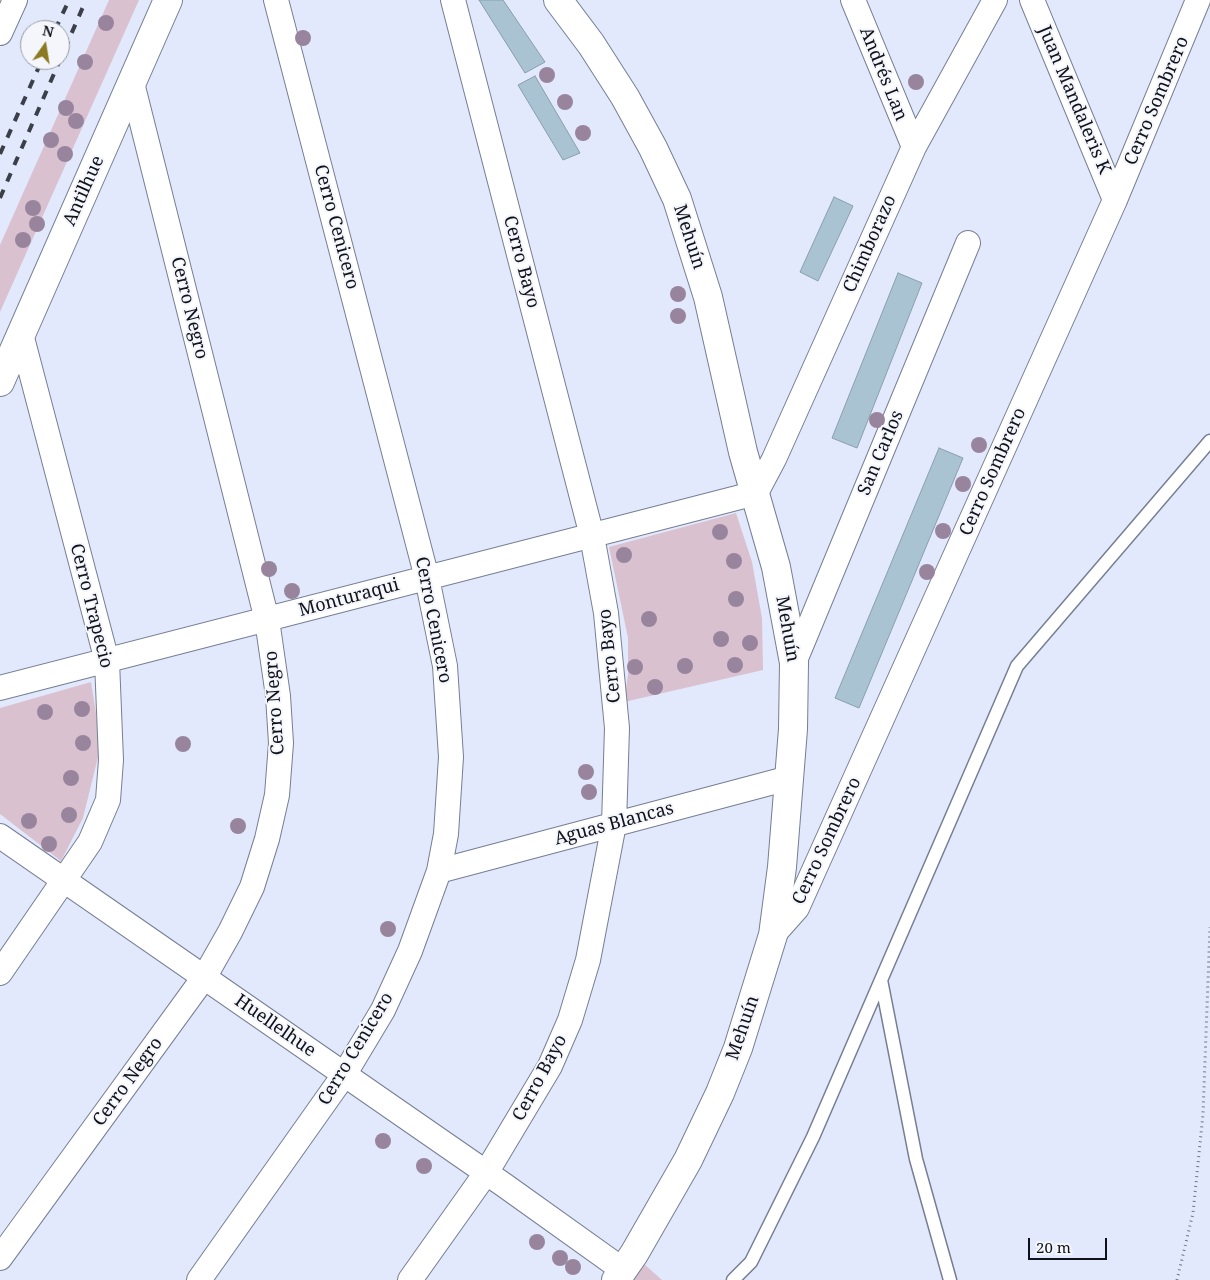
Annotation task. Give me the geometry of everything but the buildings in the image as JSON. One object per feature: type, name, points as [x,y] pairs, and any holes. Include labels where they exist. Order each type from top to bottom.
[{"type":"street","points":[[0,33],[15,0]]},
{"type":"street","name":"Antilhue","points":[[0,382],[168,0]]},
{"type":"street","name":"Cerro Cenicero","points":[[199,1280],[344,1074],[383,1010],[410,951],[438,872],[446,834],[451,757],[445,666],[427,578],[276,0]]},
{"type":"street","name":"Cerro Bayo","points":[[410,1280],[486,1173],[550,1066],[570,1020],[588,960],[614,824],[617,728],[606,613],[592,536],[453,0]]},
{"type":"street","name":"Mehuín","points":[[558,0],[591,44],[625,97],[653,148],[677,199],[708,297],[743,452],[776,568],[794,663],[793,729],[782,867],[773,935],[738,1048],[720,1093],[688,1160],[620,1275]]},
{"type":"street","name":"Andrés Lan","points":[[853,0],[914,147]]},
{"type":"street","name":"Chimborazo","points":[[756,493],[774,459],[914,147],[995,0]]},
{"type":"street","name":"Juan Mandaleris K","points":[[1032,0],[1115,200]]},
{"type":"street","name":"Cerro Sombrero","points":[[773,935],[798,908],[1115,200],[1198,0]]},
{"type":"street","name":"Cerro Negro","points":[[0,1258],[204,976],[230,932],[252,887],[267,839],[277,795],[280,734],[278,696],[267,620],[132,82]]},
{"type":"street","name":"San Carlos","points":[[794,663],[968,243]]},
{"type":"street","name":"Cerro Trapecio","points":[[0,973],[90,842],[108,800],[111,760],[107,660],[21,334]]},
{"type":"street","name":"Monturaqui","points":[[0,688],[756,493]]},
{"type":"street","name":"Aguas Blancas","points":[[438,872],[789,778]]},
{"type":"street","name":"Huellelhue","points":[[0,836],[486,1173],[620,1275]]},
{"type":"lane","points":[[734,1280],[751,1262],[814,1137],[1017,666],[1210,441]]},
{"type":"lane","points":[[881,980],[916,1159],[950,1280]]},
{"type":"path","points":[[1177,1280],[1193,1213],[1203,1114],[1210,927]]},
{"type":"shaded area","points":[[109,0],[139,0],[0,312],[0,245]]},
{"type":"shaded area","points":[[736,513],[752,562],[762,618],[763,670],[624,702],[628,675],[628,638],[609,547]]},
{"type":"shaded area","points":[[91,682],[101,745],[83,818],[61,861],[0,814],[0,708]]},
{"type":"shaded area","points":[[644,1264],[662,1280],[632,1280]]},
{"type":"railway","points":[[60,20],[69,0]]},
{"type":"railway","points":[[0,198],[86,0]]},
{"type":"railway","points":[[0,154],[38,70]]}]
